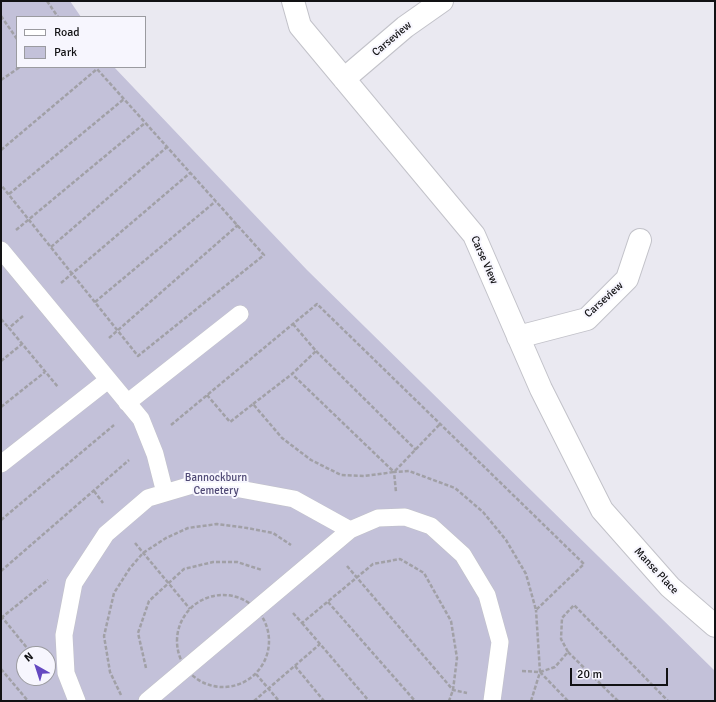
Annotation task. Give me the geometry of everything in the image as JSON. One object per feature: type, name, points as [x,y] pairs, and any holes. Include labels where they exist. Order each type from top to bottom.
[{"type":"street","name":"Carse View","points":[[293,1],[300,26],[474,235],[541,389],[602,510]]},
{"type":"street","name":"Carseview","points":[[344,79],[405,27],[442,1]]},
{"type":"street","name":"Carseview","points":[[518,336],[587,318],[627,279],[640,240]]},
{"type":"street","name":"Manse Place","points":[[602,510],[670,587],[715,626]]},
{"type":"lane","points":[[1,250],[141,419],[155,454],[165,493]]},
{"type":"lane","points":[[130,406],[240,314]]},
{"type":"lane","points":[[1,464],[108,380]]},
{"type":"lane","points":[[77,701],[66,673],[64,635],[74,583],[106,534],[148,498],[202,482],[294,499],[350,530]]},
{"type":"lane","points":[[152,696],[350,530],[378,518],[405,517],[431,526],[463,555],[487,595],[500,642],[493,700]]},
{"type":"path","points":[[47,1],[57,16]]},
{"type":"path","points":[[1,16],[16,38]]},
{"type":"path","points":[[1,80],[19,68]]},
{"type":"path","points":[[1,150],[96,69],[264,255],[138,356],[1,185]]},
{"type":"path","points":[[8,194],[124,99]]},
{"type":"path","points":[[28,219],[146,123]]},
{"type":"path","points":[[51,247],[167,147]]},
{"type":"path","points":[[9,328],[190,173]]},
{"type":"path","points":[[95,302],[216,201]]},
{"type":"path","points":[[88,356],[238,225]]},
{"type":"path","points":[[1,571],[150,442],[317,304],[584,564],[536,610]]},
{"type":"path","points":[[1,319],[74,407]]},
{"type":"path","points":[[293,324],[316,351],[416,450]]},
{"type":"path","points":[[1,361],[22,344]]},
{"type":"path","points":[[207,395],[230,422],[292,374],[316,351]]},
{"type":"path","points":[[1,407],[45,372]]},
{"type":"path","points":[[292,374],[394,472],[398,517]]},
{"type":"path","points":[[253,404],[282,438],[310,460],[341,475],[364,476],[409,471],[455,488],[483,512],[506,540],[526,574],[536,610],[540,672],[531,701]]},
{"type":"path","points":[[1,520],[130,406]]},
{"type":"path","points":[[394,472],[440,424]]},
{"type":"path","points":[[118,524],[190,609]]},
{"type":"path","points":[[124,701],[110,672],[104,636],[114,593],[130,568],[143,553],[166,538],[188,528],[217,524],[273,533],[294,547],[310,564]]},
{"type":"path","points":[[331,546],[454,690],[493,700]]},
{"type":"path","points":[[302,623],[373,564],[400,560],[424,574],[451,621],[457,658],[454,690],[449,701]]},
{"type":"path","points":[[152,696],[138,633],[150,601],[184,569],[213,562],[237,562],[257,568],[270,575],[302,623],[369,701]]},
{"type":"path","points":[[328,602],[415,701]]},
{"type":"path","points":[[618,701],[568,652],[561,639],[562,618],[574,605],[668,701]]},
{"type":"path","points":[[1,616],[25,646]]},
{"type":"path","points":[[254,701],[320,644]]},
{"type":"path","points":[[497,670],[540,672],[555,667],[568,652]]},
{"type":"path","points":[[295,666],[324,701]]},
{"type":"path","points":[[1,669],[28,701]]},
{"type":"path","points":[[540,672],[568,701]]},
{"type":"path","points":[[256,674],[279,701]]},
{"type":"green space","name":"Bannockburn Cemetery","points":[[1,1],[70,1],[80,16],[16,16],[16,68],[115,68],[307,270],[715,671],[715,701],[1,701]]}]
